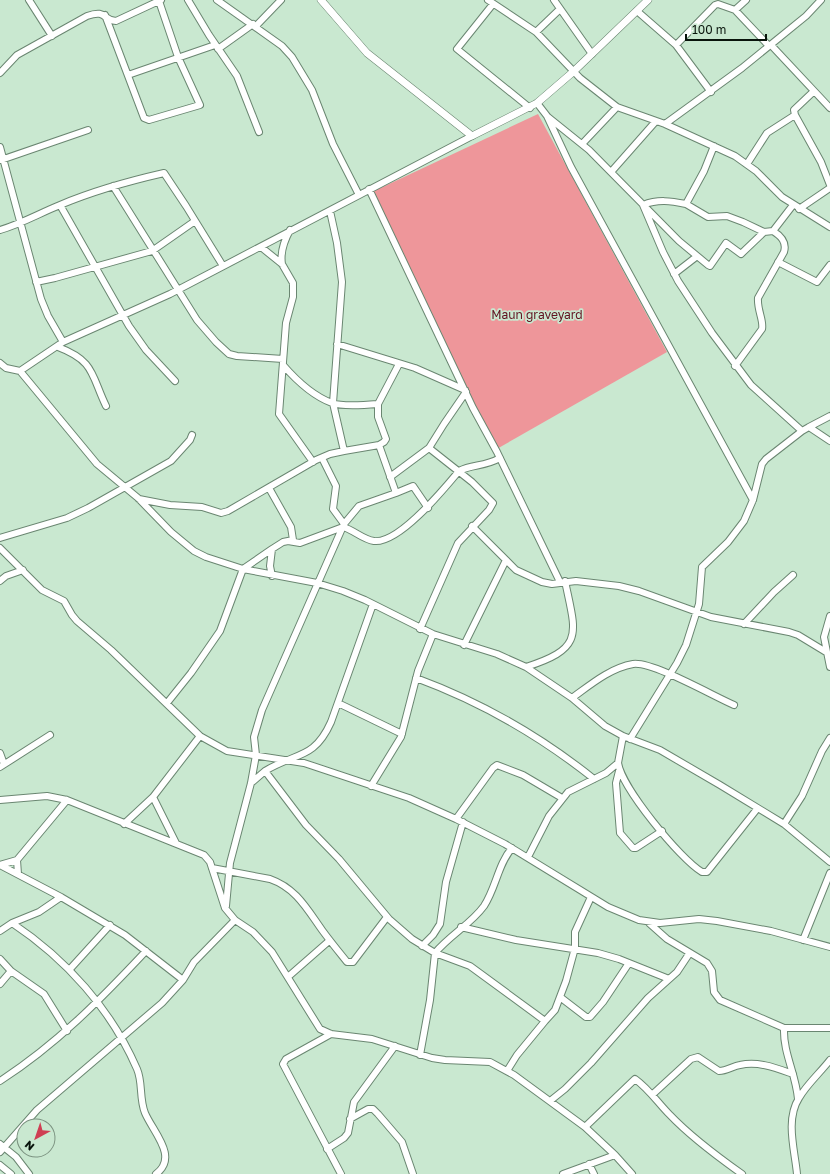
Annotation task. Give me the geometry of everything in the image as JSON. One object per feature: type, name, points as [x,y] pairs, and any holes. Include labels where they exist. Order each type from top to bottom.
[{"type":"street","points":[[30,0],[52,36]]},
{"type":"street","points":[[188,0],[237,76],[259,132]]},
{"type":"street","points":[[217,0],[254,25],[288,51],[300,68],[312,90],[334,144],[359,195]]},
{"type":"street","points":[[128,75],[178,57],[217,47],[254,25],[281,0]]},
{"type":"street","points":[[321,0],[367,53],[472,136]]},
{"type":"street","points":[[554,0],[592,54]]},
{"type":"street","points":[[20,372],[61,344],[178,290],[369,189],[530,108],[573,72],[648,0]]},
{"type":"street","points":[[735,10],[746,0]]},
{"type":"street","points":[[665,124],[711,92],[770,46],[806,16],[822,0]]},
{"type":"street","points":[[0,73],[17,55],[87,16],[97,13],[105,15],[113,21],[116,21],[160,1],[178,57],[200,104],[199,106],[146,120],[105,15]]},
{"type":"street","points":[[530,108],[457,49],[490,2],[536,32],[573,72],[617,107],[665,124],[714,146],[747,164],[782,197],[830,227]]},
{"type":"street","points":[[676,45],[715,5],[735,10],[830,108]]},
{"type":"street","points":[[536,32],[560,9]]},
{"type":"street","points":[[637,11],[676,45],[711,92]]},
{"type":"street","points":[[813,92],[794,110],[795,115],[821,162],[830,185]]},
{"type":"street","points":[[537,103],[547,116],[571,167],[754,500]]},
{"type":"street","points":[[582,144],[617,107]]},
{"type":"street","points":[[747,164],[767,133],[795,115]]},
{"type":"street","points":[[547,116],[582,144],[696,257],[710,266],[726,243],[742,254],[764,232]]},
{"type":"street","points":[[611,172],[656,121]]},
{"type":"street","points":[[2,159],[88,130]]},
{"type":"street","points":[[686,204],[704,171],[714,146]]},
{"type":"street","points":[[0,147],[36,282],[48,316],[61,344],[86,364],[98,384],[106,406]]},
{"type":"street","points":[[0,230],[20,223],[60,205],[113,186],[164,173],[223,266]]},
{"type":"street","points":[[113,186],[152,251],[205,331],[229,354],[283,362],[305,386],[333,403],[378,404]]},
{"type":"street","points":[[799,209],[830,188]]},
{"type":"street","points":[[369,189],[465,392],[563,582],[574,627],[569,642],[560,653],[526,667]]},
{"type":"street","points":[[644,205],[653,201],[666,200],[686,204],[708,217],[727,216],[764,232],[773,231],[781,236],[785,243],[784,252],[758,298],[757,306],[763,326],[762,329],[735,366]]},
{"type":"street","points":[[60,205],[123,316],[146,350],[175,381]]},
{"type":"street","points":[[644,205],[663,252],[674,274],[704,322],[735,366],[751,385],[802,431]]},
{"type":"street","points":[[773,231],[793,205]]},
{"type":"street","points":[[330,210],[337,243],[342,282],[333,403],[344,451]]},
{"type":"street","points":[[36,282],[152,251],[195,221]]},
{"type":"street","points":[[282,264],[281,255],[284,243],[290,230]]},
{"type":"street","points":[[261,247],[282,264],[291,280],[294,290],[287,316],[279,414],[313,462]]},
{"type":"street","points":[[674,274],[696,257]]},
{"type":"street","points":[[778,262],[817,282],[830,265]]},
{"type":"street","points":[[338,344],[414,368],[465,392]]},
{"type":"street","points":[[0,363],[3,369],[20,372],[97,464],[138,498],[170,532],[194,551],[206,557],[243,569],[272,576],[317,583],[373,604],[420,629],[464,645],[497,654],[526,667],[572,698],[596,720],[623,736],[673,758],[784,824],[830,862]]},
{"type":"street","points":[[138,498],[170,505],[202,507],[221,513],[228,511],[322,458],[344,451],[379,445],[386,439],[378,417],[378,404],[399,364]]},
{"type":"street","points":[[390,477],[430,448],[465,392]]},
{"type":"street","points":[[630,739],[686,645],[701,592],[702,567],[734,535],[744,521],[754,500],[762,464],[766,458],[802,431],[830,416]]},
{"type":"street","points":[[809,427],[830,441]]},
{"type":"street","points":[[0,538],[67,518],[125,487],[171,461],[186,445],[192,435]]},
{"type":"street","points":[[379,445],[396,493]]},
{"type":"street","points":[[420,629],[453,552],[472,526],[489,510],[492,503],[482,490],[430,448]]},
{"type":"street","points":[[322,458],[336,486],[332,509],[343,526],[367,539],[381,541],[404,527],[428,508],[459,471],[485,465],[500,458]]},
{"type":"street","points":[[226,908],[229,870],[251,783],[256,755],[254,737],[262,710],[343,526],[359,506],[413,486],[428,508]]},
{"type":"street","points":[[167,703],[191,673],[220,631],[243,569],[272,549],[292,540],[291,527],[269,488]]},
{"type":"street","points":[[288,541],[300,543],[343,526]]},
{"type":"street","points":[[472,526],[516,570],[529,577],[552,584],[563,582],[607,584],[632,590],[696,613],[798,635],[826,652]]},
{"type":"street","points":[[0,548],[42,590],[64,601],[77,621],[111,650],[200,736],[227,751],[291,760],[315,766],[409,798],[463,822],[512,848],[591,897],[621,913],[650,922],[699,919],[740,924],[830,947]]},
{"type":"street","points":[[272,549],[270,566],[272,576]]},
{"type":"street","points":[[464,645],[506,560]]},
{"type":"street","points":[[0,581],[6,576],[23,570]]},
{"type":"street","points":[[744,624],[774,592],[793,575]]},
{"type":"street","points":[[251,783],[265,771],[278,763],[291,760],[305,754],[320,742],[331,722],[373,604]]},
{"type":"street","points":[[830,616],[825,630],[826,652],[830,667]]},
{"type":"street","points":[[371,786],[402,734],[416,678],[433,634]]},
{"type":"street","points":[[572,698],[600,678],[621,667],[634,664],[646,665],[734,706]]},
{"type":"street","points":[[416,678],[464,697],[506,719],[557,751],[594,779]]},
{"type":"street","points":[[338,703],[402,734]]},
{"type":"street","points":[[0,753],[2,765],[50,735]]},
{"type":"street","points":[[124,824],[153,797],[200,736]]},
{"type":"street","points":[[623,736],[616,783],[620,833],[623,838],[636,848],[662,831]]},
{"type":"street","points":[[784,824],[802,796],[822,751],[830,738]]},
{"type":"street","points":[[528,857],[549,816],[562,798],[573,788],[606,773],[618,763]]},
{"type":"street","points":[[456,819],[493,768],[497,765],[523,775],[562,798]]},
{"type":"street","points":[[265,771],[306,825],[339,859],[387,917],[412,940],[435,953],[470,966],[545,1021]]},
{"type":"street","points":[[619,771],[633,795],[662,831],[684,856],[699,870],[705,872],[730,845],[758,809]]},
{"type":"street","points":[[0,800],[47,796],[67,800],[204,855],[210,862],[226,908],[235,920],[263,941],[289,976],[316,1024],[324,1032],[363,1037],[420,1055],[445,1060],[490,1062],[507,1071],[585,1127],[615,1155],[632,1174]]},
{"type":"street","points":[[153,797],[176,843]]},
{"type":"street","points":[[0,865],[16,860],[67,800]]},
{"type":"street","points":[[422,946],[433,935],[440,924],[446,882],[463,822]]},
{"type":"street","points":[[420,1055],[435,953],[483,907],[494,887],[503,860],[512,848]]},
{"type":"street","points":[[16,860],[18,874]]},
{"type":"street","points":[[0,865],[110,925],[183,980]]},
{"type":"street","points":[[212,868],[229,870],[270,879],[292,891],[302,901],[329,941],[347,962],[350,963],[387,917]]},
{"type":"street","points":[[803,940],[830,873]]},
{"type":"street","points":[[0,931],[12,923],[39,912],[61,897]]},
{"type":"street","points":[[507,1071],[517,1055],[555,1010],[575,948],[575,932],[591,897]]},
{"type":"street","points":[[29,1174],[16,1157],[2,1147],[37,1110],[162,1003],[183,980],[194,962],[235,920]]},
{"type":"street","points":[[650,922],[667,939],[689,954],[707,963],[712,971],[714,992],[720,1000],[784,1028],[830,1028]]},
{"type":"street","points":[[12,923],[30,935],[70,969],[98,1002],[121,1039],[137,1069],[141,1084],[142,1106],[162,1141],[166,1157],[162,1169],[156,1174]]},
{"type":"street","points":[[70,969],[110,925]]},
{"type":"street","points":[[461,927],[516,940],[575,948],[608,956],[669,979]]},
{"type":"street","points":[[289,976],[329,941]]},
{"type":"street","points":[[2,1078],[30,1061],[67,1031],[98,1002],[146,951]]},
{"type":"street","points":[[550,1101],[579,1076],[648,998],[677,972],[689,954]]},
{"type":"street","points":[[0,959],[11,971],[44,994],[67,1031]]},
{"type":"street","points":[[560,997],[586,1017],[590,1017],[603,1002],[629,963]]},
{"type":"street","points":[[0,984],[11,971]]},
{"type":"street","points":[[784,1028],[784,1045],[793,1074],[798,1099]]},
{"type":"street","points":[[331,1034],[286,1059],[283,1064],[327,1149],[342,1174]]},
{"type":"street","points":[[327,1149],[344,1138],[348,1133],[354,1102],[395,1046]]},
{"type":"street","points":[[653,1094],[691,1059],[698,1057],[719,1071],[739,1065],[756,1064],[773,1067],[793,1074]]},
{"type":"street","points":[[797,1174],[792,1118],[798,1099],[830,1060]]},
{"type":"street","points":[[585,1127],[634,1079],[636,1079],[653,1094],[670,1115],[711,1152],[742,1174]]},
{"type":"street","points":[[350,1119],[368,1109],[373,1110],[378,1114],[402,1142],[413,1174]]},
{"type":"street","points":[[563,1174],[615,1155]]},
{"type":"street","points":[[588,1164],[594,1174]]},
{"type":"street","points":[[0,1165],[11,1174]]},
{"type":"green space","name":"Maun graveyard","points":[[538,114],[667,352],[495,450],[372,192]]}]
